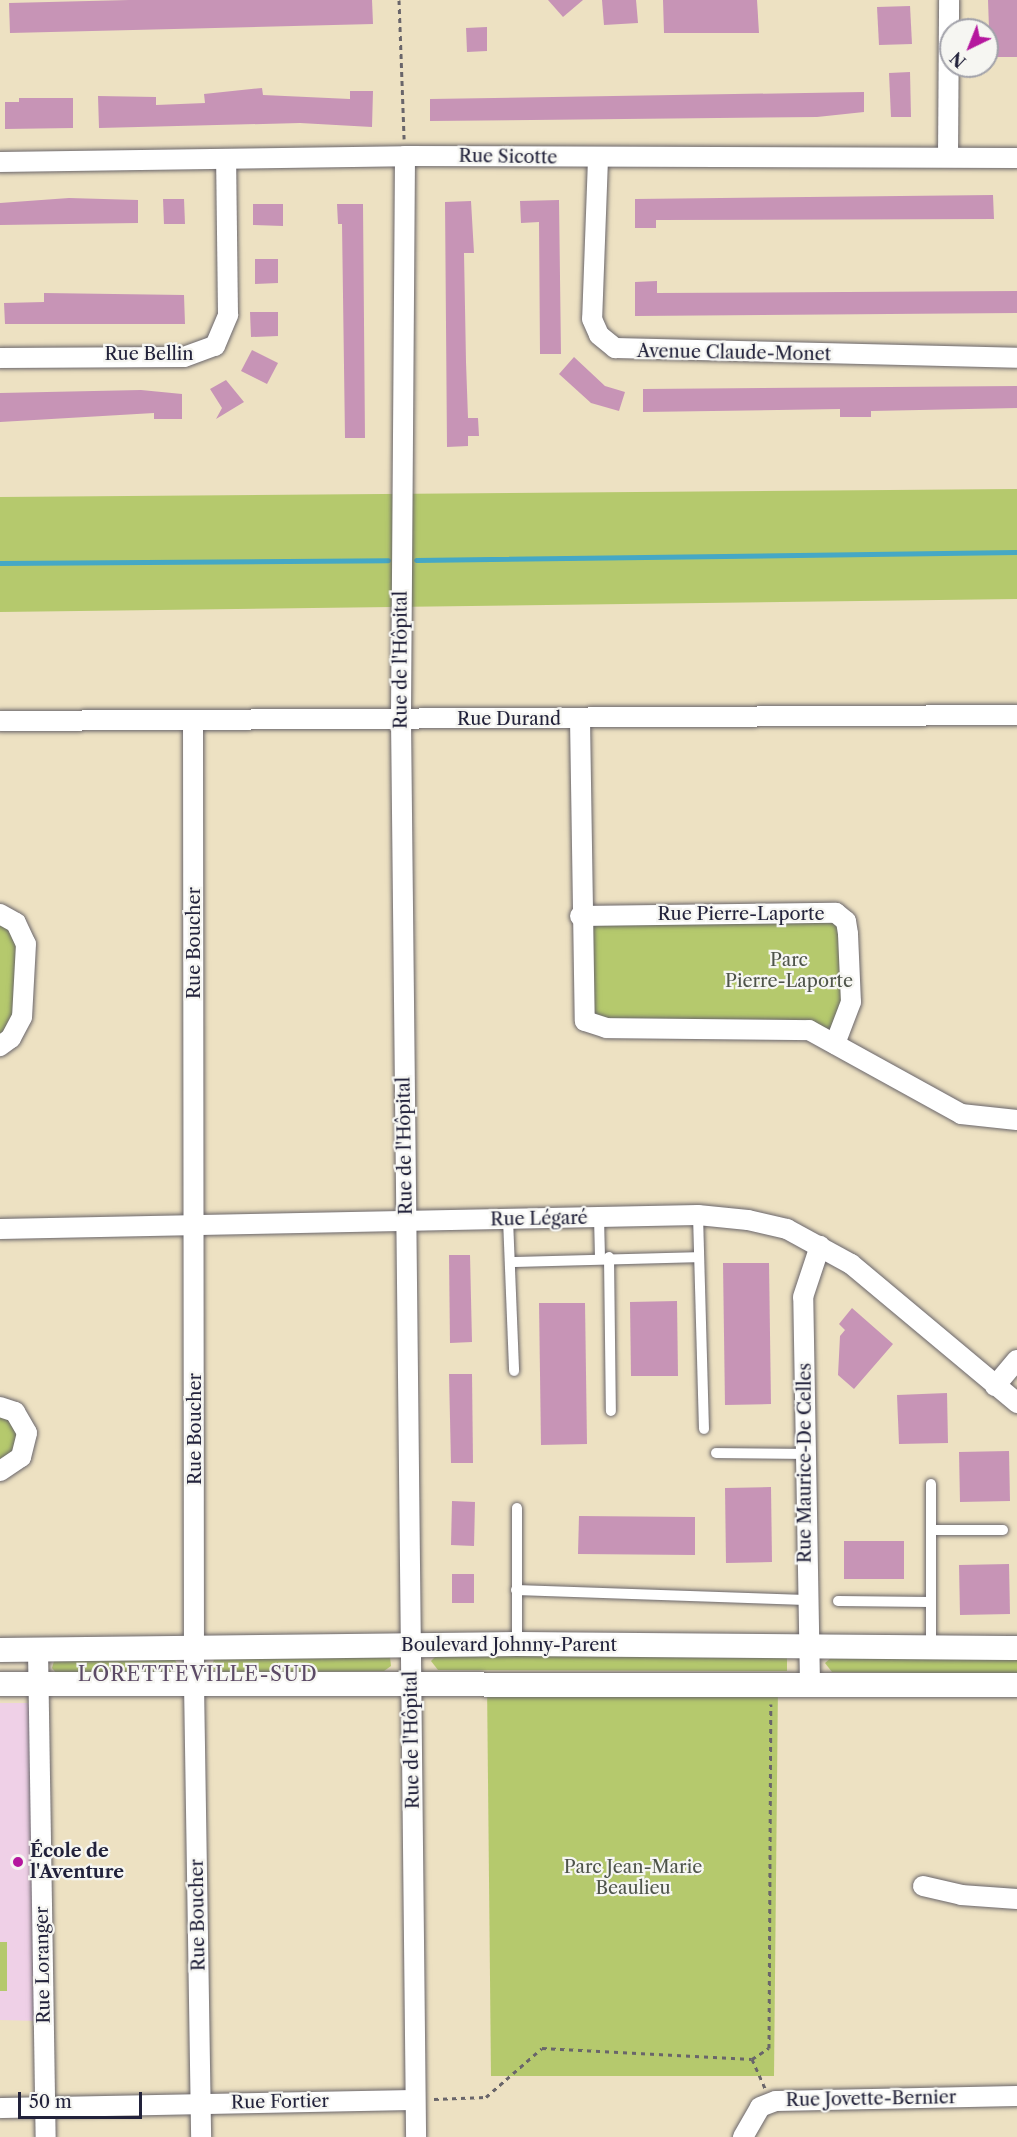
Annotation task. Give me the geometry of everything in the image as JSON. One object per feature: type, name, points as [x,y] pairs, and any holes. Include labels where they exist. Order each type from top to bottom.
[{"type":"street","points":[[948,157],[949,0]]},
{"type":"street","name":"Rue Sicotte","points":[[0,162],[226,161],[405,156],[598,159],[1017,158]]},
{"type":"street","name":"Rue de l'Hôpital","points":[[405,156],[401,719],[416,2137]]},
{"type":"street","name":"Avenue Claude-Monet","points":[[598,159],[592,319],[599,335],[615,348],[1017,358]]},
{"type":"street","name":"Rue Bellin","points":[[0,357],[184,357],[214,346],[228,315],[226,161]]},
{"type":"street","name":"Rue Durand","points":[[0,721],[1017,715]]},
{"type":"street","points":[[580,719],[582,1011],[594,1027],[809,1030],[961,1114],[1017,1120]]},
{"type":"street","name":"Rue Boucher","points":[[193,720],[194,1683],[201,2137]]},
{"type":"street","name":"Rue Pierre-Laporte","points":[[580,916],[836,913],[846,921],[851,1002],[835,1044]]},
{"type":"street","points":[[0,914],[16,923],[26,944],[22,1017],[0,1046]]},
{"type":"street","name":"Rue Légaré","points":[[0,1229],[698,1215],[768,1224],[820,1246],[885,1289],[994,1386],[1017,1403]]},
{"type":"street","name":"Rue Maurice-De Celles","points":[[810,1684],[806,1600],[803,1297],[820,1246]]},
{"type":"street","points":[[994,1386],[1017,1360]]},
{"type":"street","points":[[0,1407],[15,1412],[27,1433],[21,1457],[0,1471]]},
{"type":"street","name":"Boulevard Johnny-Parent","points":[[0,1650],[517,1644],[1017,1648]]},
{"type":"street","name":"Rue Loranger","points":[[38,1650],[46,2137]]},
{"type":"street","name":"Boulevard Johnny-Parent","points":[[0,1684],[412,1681],[1017,1685]]},
{"type":"street","points":[[923,1886],[962,1896],[1017,1899]]},
{"type":"street","name":"Rue Jovette-Bernier","points":[[743,2137],[760,2107],[776,2101],[1017,2096]]},
{"type":"street","name":"Rue Fortier","points":[[0,2108],[416,2100]]},
{"type":"lane","points":[[698,1215],[704,1430]]},
{"type":"lane","points":[[599,1218],[605,1257],[611,1411]]},
{"type":"lane","points":[[508,1220],[514,1371]]},
{"type":"lane","points":[[510,1262],[605,1257],[699,1257]]},
{"type":"lane","points":[[716,1453],[805,1454]]},
{"type":"lane","points":[[931,1484],[931,1646]]},
{"type":"lane","points":[[517,1508],[517,1644]]},
{"type":"lane","points":[[932,1530],[1003,1530]]},
{"type":"lane","points":[[516,1590],[806,1600]]},
{"type":"lane","points":[[838,1601],[930,1602]]},
{"type":"path","points":[[399,0],[405,156]]},
{"type":"path","points":[[416,2100],[486,2097],[542,2048],[752,2059],[769,2048],[771,1684]]},
{"type":"path","points":[[752,2059],[758,2079],[776,2101]]},
{"type":"shaded area","name":"École de l'Aventure","points":[[0,1703],[32,1703],[38,2021],[0,2020]]},
{"type":"green space","points":[[1017,489],[1017,599],[0,612],[0,497]]},
{"type":"green space","name":"Parc Pierre-Laporte","points":[[836,913],[851,1002],[835,1044],[809,1030],[594,1027],[580,916]]},
{"type":"green space","points":[[0,914],[16,923],[22,1017],[0,1046]]},
{"type":"green space","points":[[0,1407],[27,1433],[0,1471]]},
{"type":"green space","points":[[437,1655],[787,1658],[787,1671],[438,1670],[431,1661]]},
{"type":"green space","points":[[390,1657],[391,1666],[384,1671],[218,1673],[212,1667],[214,1659]]},
{"type":"green space","points":[[832,1657],[1017,1659],[1017,1674],[832,1672],[825,1663]]},
{"type":"green space","points":[[174,1659],[179,1666],[173,1673],[57,1674],[52,1668],[54,1661]]},
{"type":"green space","name":"Parc Jean-Marie Beaulieu","points":[[487,1682],[778,1684],[774,2076],[491,2076]]},
{"type":"green space","points":[[0,1942],[7,1942],[7,1991],[0,1991]]},
{"type":"building","points":[[129,0],[372,0],[373,24],[10,33],[9,3]]},
{"type":"building","points":[[548,0],[583,0],[563,17]]},
{"type":"building","points":[[602,0],[636,0],[638,23],[604,25]]},
{"type":"building","points":[[663,0],[757,0],[759,33],[664,33]]},
{"type":"building","points":[[988,0],[1017,0],[1017,57],[999,57],[999,18],[989,18]]},
{"type":"building","points":[[910,6],[912,44],[879,45],[877,7]]},
{"type":"building","points":[[487,27],[487,51],[467,52],[466,28]]},
{"type":"building","points":[[910,72],[911,117],[891,117],[889,73]]},
{"type":"building","points":[[262,88],[263,95],[350,99],[350,91],[373,91],[372,127],[300,123],[99,128],[98,96],[156,97],[156,105],[205,103],[204,94]]},
{"type":"building","points":[[864,92],[864,112],[817,117],[430,121],[430,99]]},
{"type":"building","points":[[19,98],[73,98],[73,128],[5,129],[5,102],[19,102]]},
{"type":"building","points":[[993,195],[994,219],[656,220],[656,228],[635,228],[635,199]]},
{"type":"building","points":[[69,198],[138,200],[138,223],[0,225],[0,203]]},
{"type":"building","points":[[163,199],[184,199],[185,224],[164,224]]},
{"type":"building","points":[[559,200],[561,354],[540,354],[539,222],[521,223],[520,201]]},
{"type":"building","points":[[471,201],[474,253],[464,253],[466,362],[468,418],[478,418],[479,436],[468,436],[468,446],[447,447],[445,202]]},
{"type":"building","points":[[253,204],[283,204],[283,226],[253,225]]},
{"type":"building","points":[[337,204],[363,204],[365,438],[345,438],[342,224],[338,224]]},
{"type":"building","points":[[255,259],[278,259],[278,283],[255,284]]},
{"type":"building","points":[[657,281],[657,293],[1017,291],[1017,313],[635,316],[635,282]]},
{"type":"building","points":[[44,293],[184,295],[185,324],[5,324],[4,303],[44,302]]},
{"type":"building","points":[[250,312],[278,312],[278,336],[251,337]]},
{"type":"building","points":[[252,350],[278,363],[267,384],[241,371]]},
{"type":"building","points":[[574,357],[605,386],[625,392],[619,411],[591,403],[559,374]]},
{"type":"building","points":[[226,380],[244,402],[216,419],[222,408],[210,389]]},
{"type":"building","points":[[1017,386],[1017,408],[871,411],[871,417],[840,417],[840,409],[643,412],[643,389]]},
{"type":"building","points":[[141,390],[182,394],[182,419],[154,419],[154,413],[0,422],[0,393]]},
{"type":"building","points":[[449,1255],[470,1255],[472,1342],[450,1343]]},
{"type":"building","points":[[723,1263],[769,1263],[771,1404],[725,1405]]},
{"type":"building","points":[[677,1301],[678,1376],[631,1376],[630,1302]]},
{"type":"building","points":[[539,1303],[585,1303],[587,1444],[541,1445]]},
{"type":"building","points":[[852,1308],[893,1344],[854,1389],[838,1375],[840,1336],[845,1330],[839,1324]]},
{"type":"building","points":[[449,1374],[472,1374],[473,1463],[451,1463]]},
{"type":"building","points":[[947,1393],[948,1443],[899,1444],[897,1395]]},
{"type":"building","points":[[1009,1451],[1010,1501],[960,1502],[959,1452]]},
{"type":"building","points":[[771,1487],[772,1562],[726,1563],[725,1488]]},
{"type":"building","points":[[452,1501],[475,1502],[474,1546],[451,1545]]},
{"type":"building","points":[[579,1516],[695,1517],[695,1555],[578,1554]]},
{"type":"building","points":[[844,1541],[904,1541],[904,1579],[844,1579]]},
{"type":"building","points":[[1009,1564],[1010,1614],[960,1615],[959,1565]]},
{"type":"building","points":[[452,1574],[474,1574],[474,1603],[452,1603]]},
{"type":"waterway","points":[[416,560],[1017,552]]},
{"type":"waterway","points":[[0,563],[388,560]]},
{"type":"place","name":"École de l'Aventure","points":[[18,1862]]},
{"type":"district","name":"LORETTEVILLE-SUD","points":[[198,1674]]}]
